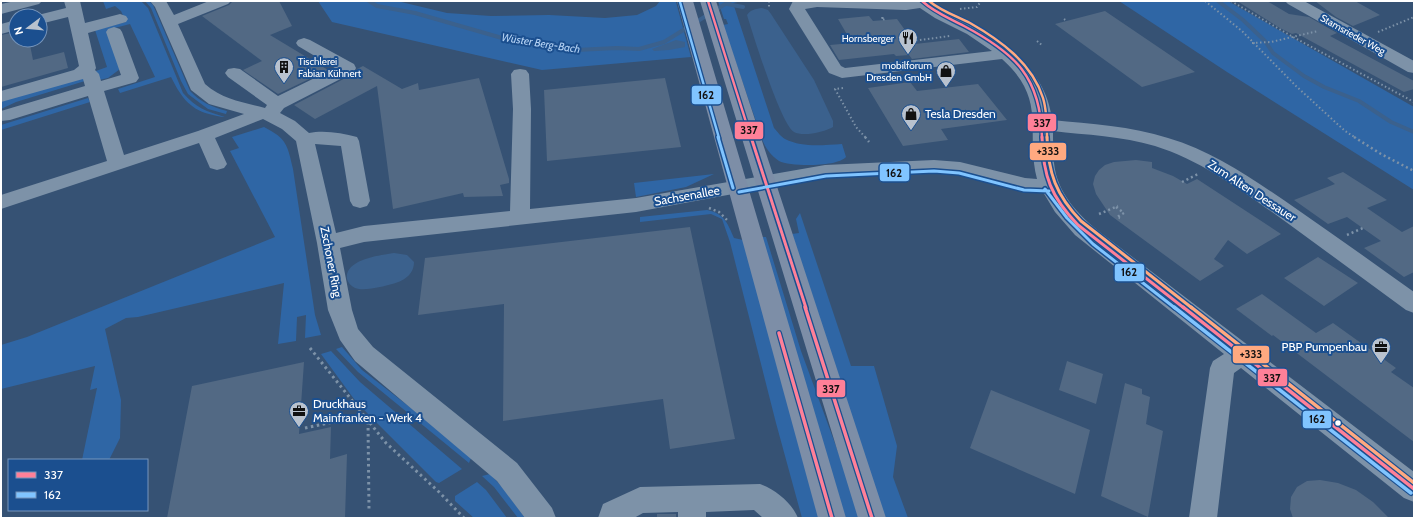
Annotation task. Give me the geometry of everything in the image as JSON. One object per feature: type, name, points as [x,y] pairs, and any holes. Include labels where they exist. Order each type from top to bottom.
[{"type":"main road","points":[[685,1],[832,518]]},
{"type":"main road","points":[[708,1],[872,518]]},
{"type":"street","points":[[1,9],[34,1]]},
{"type":"street","points":[[158,1],[162,6],[197,86],[206,97],[226,105],[269,111]]},
{"type":"street","points":[[169,22],[223,1]]},
{"type":"street","name":"Stamsrieder Weg","points":[[1293,1],[1414,68]]},
{"type":"street","points":[[1006,54],[842,73],[835,69],[797,9],[799,4],[817,2],[906,5],[922,2],[939,14],[977,33],[1006,54],[1022,71],[1034,88],[1041,107],[1044,125],[1044,165],[1049,186],[1060,204],[1074,220],[1096,240],[1414,488]]},
{"type":"street","points":[[4,116],[130,78],[115,22],[76,16],[48,18]]},
{"type":"street","points":[[76,16],[88,68],[117,163]]},
{"type":"street","points":[[1,202],[205,135],[269,111],[348,68],[304,43]]},
{"type":"street","points":[[1,97],[80,74],[88,68]]},
{"type":"street","points":[[234,73],[269,111],[296,129],[305,140],[318,136],[350,141],[360,201]]},
{"type":"street","points":[[520,74],[522,109],[520,217]]},
{"type":"street","name":"Zum Alten Dessauer","points":[[1044,125],[1136,136],[1162,142],[1191,154],[1236,178],[1414,304]]},
{"type":"street","points":[[205,135],[217,164]]},
{"type":"street","name":"Zschoner Ring","points":[[305,140],[328,243],[340,310],[348,333],[364,354],[507,472],[542,518]]},
{"type":"street","name":"Sachsenallee","points":[[328,243],[364,234],[636,205],[825,171],[934,166],[960,168],[1025,185],[1049,186]]},
{"type":"street","points":[[1203,518],[1222,368],[1242,354]]},
{"type":"street","points":[[612,518],[613,514],[640,500],[692,508],[760,497],[784,518]]},
{"type":"path","points":[[768,1],[769,8]]},
{"type":"path","points":[[977,7],[981,1]]},
{"type":"path","points":[[1206,1],[1242,31],[1252,43],[1345,131],[1381,154],[1414,171]]},
{"type":"path","points":[[1231,1],[1293,37],[1414,102]]},
{"type":"path","points":[[1362,39],[1414,17]]},
{"type":"path","points":[[1252,43],[1271,42],[1337,26]]},
{"type":"path","points":[[912,41],[952,35]]},
{"type":"path","points":[[1037,41],[1043,46]]},
{"type":"path","points":[[848,87],[835,89],[856,127],[869,142]]},
{"type":"path","points":[[1182,182],[1202,172]]},
{"type":"path","points":[[1099,214],[1117,206],[1124,213],[1117,216],[1120,218]]},
{"type":"path","points":[[1348,235],[1363,228]]},
{"type":"path","points":[[310,348],[386,443],[464,518]]},
{"type":"path","points":[[305,428],[363,416]]},
{"type":"path","points":[[368,421],[369,510]]},
{"type":"shaded area","points":[[103,1],[141,1],[148,8],[183,93],[192,102],[202,108],[225,117],[209,114],[196,109],[178,90],[171,77],[120,93],[118,89],[155,77],[130,24],[107,30],[120,69],[108,78],[99,80],[93,72],[107,67],[95,30],[126,22],[121,11],[115,6],[106,9]]},
{"type":"shaded area","points":[[145,1],[149,1],[153,5],[190,91],[207,104],[227,111],[226,114],[208,109],[188,94],[181,81],[151,8]]},
{"type":"shaded area","points":[[318,1],[397,1],[447,13],[491,16],[549,15],[605,18],[637,15],[656,6],[660,1],[676,2],[691,57],[542,70],[332,22]]},
{"type":"shaded area","points":[[718,1],[742,1],[733,3],[774,128],[784,138],[799,144],[842,144],[846,157],[833,163],[803,165],[779,161],[770,153],[762,140],[723,25],[728,24],[726,19],[724,19]]},
{"type":"shaded area","points":[[1119,1],[1228,1],[1414,107],[1414,190],[1227,72]]},
{"type":"shaded area","points":[[762,8],[768,10],[771,14],[814,80],[833,121],[833,127],[820,132],[803,134],[794,132],[788,126],[775,97],[747,15],[752,10]]},
{"type":"shaded area","points":[[676,40],[685,42],[685,47],[654,51],[652,49]]},
{"type":"shaded area","points":[[82,75],[85,81],[16,102],[1,109],[1,99]]},
{"type":"shaded area","points":[[88,98],[90,102],[1,130],[1,125]]},
{"type":"shaded area","points":[[264,127],[272,131],[285,143],[293,169],[315,315],[321,335],[305,338],[306,315],[297,317],[296,341],[278,344],[284,283],[138,317],[126,318],[105,329],[121,400],[120,438],[110,459],[82,459],[97,388],[90,390],[95,366],[1,389],[1,345],[27,337],[275,237],[230,151],[239,148],[232,137]]},
{"type":"shaded area","points":[[714,174],[686,187],[636,197],[634,183]]},
{"type":"shaded area","points":[[707,210],[713,211],[721,216],[725,220],[734,238],[743,240],[819,518],[802,518],[730,242],[722,219],[711,214],[640,222],[640,217]]},
{"type":"shaded area","points":[[800,213],[851,366],[874,366],[897,446],[893,477],[908,518],[885,518],[792,234],[799,233],[796,219]]},
{"type":"shaded area","points":[[761,237],[766,237],[801,351],[847,476],[860,518],[845,518]]},
{"type":"shaded area","points":[[394,253],[407,255],[414,262],[411,273],[407,277],[397,283],[368,289],[355,288],[349,283],[347,279],[348,272],[351,267],[357,263],[365,259]]},
{"type":"shaded area","points":[[342,347],[362,370],[411,408],[471,458],[469,463],[358,372],[336,349]]},
{"type":"shaded area","points":[[331,351],[360,382],[462,469],[439,483],[436,482],[354,399],[321,354]]},
{"type":"shaded area","points":[[490,474],[504,489],[525,518],[518,518],[494,487],[482,476]]},
{"type":"shaded area","points":[[477,482],[486,490],[507,518],[474,518],[455,501],[455,496]]},
{"type":"building","points":[[233,1],[279,1],[292,26],[270,35],[328,70],[278,94],[243,70],[262,61],[202,16],[229,5]]},
{"type":"building","points":[[1237,1],[1267,1],[1289,14],[1309,17],[1337,33],[1330,36],[1414,81],[1414,89],[1404,92],[1296,33],[1292,34],[1280,28]]},
{"type":"building","points":[[1315,1],[1355,1],[1380,15],[1353,26],[1336,17]]},
{"type":"building","points":[[1105,11],[1195,72],[1142,87],[1055,24]]},
{"type":"building","points":[[869,16],[873,21],[897,19],[915,44],[959,39],[969,52],[912,59],[909,55],[896,56],[894,54],[839,60],[830,45],[852,43],[838,19]]},
{"type":"building","points":[[8,34],[8,48],[31,48],[33,60],[64,52],[68,68],[1,87],[1,35]]},
{"type":"building","points":[[363,66],[402,89],[418,83],[419,90],[479,78],[509,179],[509,183],[500,185],[503,196],[464,197],[463,193],[393,209],[377,86],[315,119],[294,105],[355,73],[357,69]]},
{"type":"building","points":[[665,78],[681,147],[547,161],[544,90]]},
{"type":"building","points":[[910,82],[917,91],[978,84],[1007,120],[941,129],[948,140],[903,146],[868,88]]},
{"type":"building","points":[[1136,160],[1152,162],[1152,168],[1173,176],[1187,184],[1197,179],[1281,234],[1247,254],[1228,240],[1214,259],[1224,266],[1200,281],[1110,215],[1096,194],[1093,184],[1095,176],[1099,170],[1105,165],[1114,162]]},
{"type":"building","points":[[1343,172],[1387,200],[1367,208],[1402,232],[1414,226],[1414,272],[1404,277],[1364,248],[1381,241],[1347,217],[1328,224],[1294,200],[1335,184],[1327,178]]},
{"type":"building","points":[[690,227],[735,439],[670,449],[663,399],[503,421],[504,304],[418,315],[425,258]]},
{"type":"building","points":[[1318,257],[1358,283],[1324,306],[1284,278]]},
{"type":"building","points":[[1262,294],[1316,333],[1333,323],[1396,368],[1391,372],[1414,388],[1414,442],[1273,335],[1272,336],[1236,309]]},
{"type":"building","points":[[1067,361],[1103,374],[1096,404],[1059,390]]},
{"type":"building","points":[[304,362],[299,434],[331,427],[330,459],[347,454],[345,518],[167,518],[192,386]]},
{"type":"building","points":[[1125,383],[1142,389],[1142,394],[1150,397],[1146,424],[1163,431],[1148,517],[1101,496]]},
{"type":"building","points":[[991,390],[1090,430],[1075,494],[970,448]]},
{"type":"building","points":[[1320,480],[1338,483],[1356,490],[1373,502],[1389,518],[1293,518],[1290,509],[1291,497],[1297,487],[1307,481]]},
{"type":"building","points":[[657,514],[676,514],[676,518],[657,518]]},
{"type":"waterway","name":"Wüster Berg-Bach","points":[[369,1],[377,6],[415,13],[509,40],[576,50],[617,48],[639,49],[664,42],[730,1]]},
{"type":"waterway","name":"Wüster Berg-Bach","points":[[1218,1],[1243,20],[1265,41],[1273,53],[1304,76],[1324,87],[1359,101],[1391,122],[1414,132]]},
{"type":"waterway","points":[[727,4],[743,7]]},
{"type":"transit line","name":"337","points":[[708,1],[872,518]]},
{"type":"transit line","name":"337","points":[[922,1],[935,12],[961,24],[998,47],[1023,70],[1035,90],[1039,102],[1042,124],[1043,159],[1047,179],[1057,200],[1078,225],[1414,489]]},
{"type":"transit line","name":"+333","points":[[929,1],[983,31],[1001,43],[1026,66],[1039,87],[1046,110],[1048,157],[1052,177],[1062,198],[1081,221],[1414,483]]},
{"type":"transit line","name":"162","points":[[680,2],[733,188]]},
{"type":"transit line","name":"162","points":[[739,192],[826,176],[934,171],[959,173],[1024,190],[1049,191]]},
{"type":"transit line","name":"162","points":[[1045,189],[1067,218],[1093,244],[1411,493]]},
{"type":"transit line","name":"337","points":[[779,333],[832,518]]},
{"type":"place","name":"Hornsberger","points":[[908,55]]},
{"type":"place","name":"Tischlerei Fabian Kühnert","points":[[284,84]]},
{"type":"place","name":"mobilforum Dresden GmbH","points":[[946,88]]},
{"type":"place","name":"Tesla Dresden","points":[[911,131]]},
{"type":"place","name":"PBP Pumpenbau","points":[[1381,364]]},
{"type":"place","name":"Druckhaus Mainfranken - Werk 4","points":[[299,428]]}]
